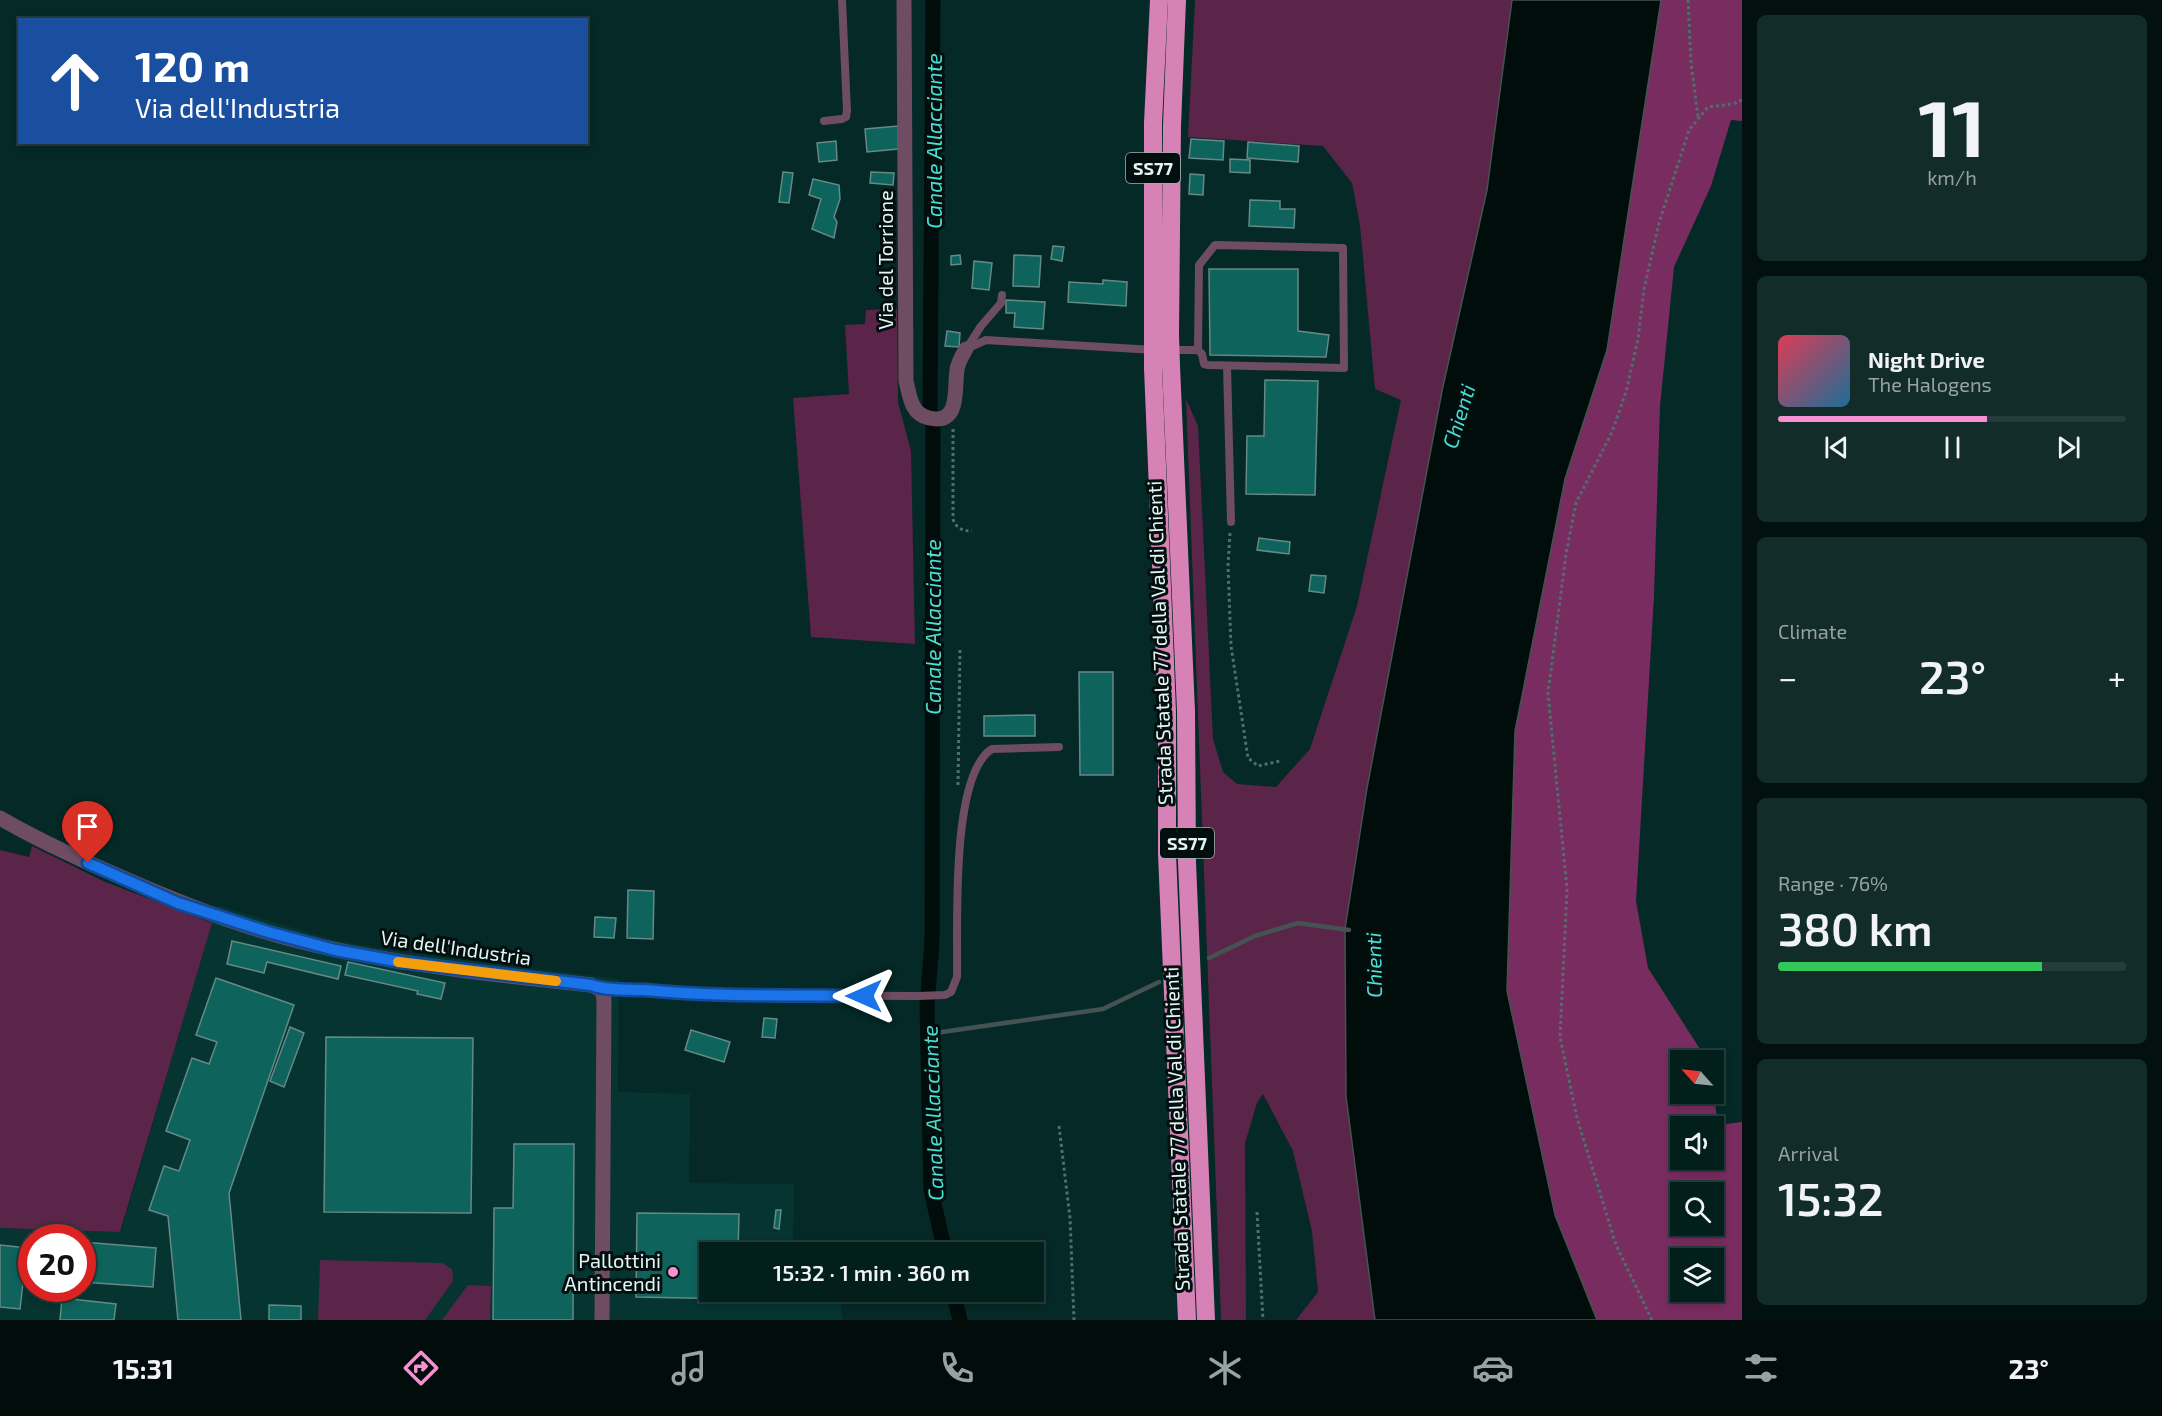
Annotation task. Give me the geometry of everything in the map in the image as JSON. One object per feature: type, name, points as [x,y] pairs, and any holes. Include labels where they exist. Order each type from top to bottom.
[{"type":"highway","name":"Strada Statale 77 della Val di Chienti","points":[[1159,0],[1153,123],[1161,336],[1171,366],[1186,711],[1187,862],[1206,1320]]},
{"type":"highway","name":"Strada Statale 77 della Val di Chienti","points":[[1177,0],[1161,336],[1153,368],[1167,711],[1167,854],[1187,1320]]},
{"type":"street","name":"Via del Torrione","points":[[904,0],[906,381],[916,412],[932,419],[948,415]]},
{"type":"street","points":[[948,415],[955,405],[959,361],[966,349]]},
{"type":"street","name":"Via dell'Industria","points":[[0,818],[79,858],[178,903],[268,932],[335,950],[401,962],[591,985],[602,990]]},
{"type":"street","points":[[602,990],[604,999],[602,1320]]},
{"type":"lane","points":[[824,121],[842,119],[846,117],[847,111],[842,0]]},
{"type":"lane","points":[[1215,245],[1343,248],[1344,368],[1204,364],[1202,354],[1198,350],[1199,265],[1215,245]]},
{"type":"lane","points":[[966,349],[981,326],[1001,303],[1002,295]]},
{"type":"lane","points":[[966,349],[986,340],[1143,351],[1198,350]]},
{"type":"lane","points":[[1227,366],[1230,522]]},
{"type":"lane","points":[[602,990],[616,988],[696,995],[918,996],[945,995],[951,992],[957,977],[959,837],[974,771],[983,754],[992,749],[1059,747]]},
{"type":"path","points":[[1688,0],[1691,62],[1698,117]]},
{"type":"path","points":[[1652,1320],[1616,1245],[1577,1118],[1560,1037],[1567,889],[1548,693],[1566,554],[1576,503],[1612,432],[1626,392],[1638,339],[1644,289],[1659,223],[1689,130],[1708,107],[1733,104],[1742,100]]},
{"type":"path","points":[[948,415],[953,420],[953,519],[955,525],[960,529],[972,531]]},
{"type":"path","points":[[1230,522],[1228,567],[1231,646],[1248,758],[1258,766],[1280,761]]},
{"type":"path","points":[[960,648],[957,790],[965,803]]},
{"type":"path","points":[[1059,1126],[1070,1218],[1074,1320]]},
{"type":"path","points":[[1257,1212],[1263,1320]]},
{"type":"shaded area","points":[[1195,0],[1512,0],[1487,190],[1345,929],[1346,1096],[1375,1320],[1296,1320],[1318,1292],[1312,1231],[1293,1151],[1263,1094],[1257,1103],[1245,1143],[1246,1320],[1221,1320],[1186,399],[1198,426],[1213,739],[1223,772],[1237,784],[1276,787],[1310,749],[1357,606],[1401,400],[1375,389],[1360,225],[1352,183],[1323,146],[1188,137]]},
{"type":"shaded area","points":[[1661,0],[1742,0],[1742,121],[1731,120],[1711,186],[1674,267],[1660,406],[1654,596],[1636,901],[1648,968],[1701,1050],[1670,1050],[1670,1104],[1715,1104],[1717,1116],[1670,1116],[1670,1170],[1724,1170],[1724,1124],[1742,1122],[1742,1320],[1597,1320],[1555,1215],[1507,991],[1515,731],[1565,479],[1607,350]]},
{"type":"shaded area","points":[[897,309],[898,402],[911,451],[915,644],[811,637],[793,398],[849,394],[845,325],[865,324],[866,310]]},
{"type":"shaded area","points":[[32,846],[103,881],[212,923],[120,1232],[96,1231],[96,1224],[18,1224],[18,1229],[0,1228],[0,850],[29,857]]},
{"type":"shaded area","points":[[217,905],[334,940],[401,952],[619,979],[618,1092],[690,1094],[689,1183],[794,1184],[793,1242],[699,1242],[699,1302],[840,1302],[843,1320],[0,1320],[0,1228],[18,1229],[18,1302],[96,1302],[96,1231],[121,1232]]},
{"type":"shaded area","points":[[320,1260],[442,1263],[452,1269],[453,1281],[425,1320],[318,1320]]},
{"type":"shaded area","points":[[468,1285],[491,1286],[490,1320],[442,1320]]},
{"type":"water","name":"Chienti","points":[[1512,0],[1661,0],[1607,350],[1565,479],[1515,731],[1507,991],[1555,1215],[1597,1320],[1375,1320],[1346,1096],[1345,929],[1367,788],[1442,391],[1487,190]]},
{"type":"building","points":[[898,126],[898,149],[867,152],[865,129]]},
{"type":"building","points":[[1191,139],[1224,141],[1223,160],[1189,158]]},
{"type":"building","points":[[836,141],[837,160],[819,162],[817,143]]},
{"type":"building","points":[[1248,142],[1299,146],[1298,162],[1247,158]]},
{"type":"building","points":[[1230,159],[1250,160],[1250,173],[1230,172]]},
{"type":"building","points":[[783,172],[793,173],[789,203],[779,202]]},
{"type":"building","points":[[871,172],[894,173],[893,185],[870,183]]},
{"type":"building","points":[[1190,174],[1204,175],[1203,195],[1189,194]]},
{"type":"building","points":[[813,179],[839,185],[840,199],[834,217],[837,222],[834,238],[812,229],[821,199],[809,195]]},
{"type":"building","points":[[1250,200],[1280,201],[1280,209],[1295,209],[1294,228],[1249,226]]},
{"type":"building","points":[[1053,246],[1064,247],[1062,261],[1051,259]]},
{"type":"building","points":[[960,255],[961,264],[951,265],[951,256]]},
{"type":"building","points":[[1014,255],[1041,256],[1039,287],[1013,286]]},
{"type":"building","points":[[974,261],[992,263],[989,290],[972,288]]},
{"type":"building","points":[[1209,269],[1298,269],[1298,331],[1329,335],[1326,357],[1210,355]]},
{"type":"building","points":[[1103,280],[1127,282],[1126,306],[1068,302],[1069,282],[1103,284]]},
{"type":"building","points":[[1006,300],[1045,302],[1043,329],[1014,327],[1015,313],[1006,313]]},
{"type":"building","points":[[947,331],[960,333],[959,347],[945,346]]},
{"type":"building","points":[[1265,380],[1318,381],[1315,495],[1246,494],[1247,436],[1264,436]]},
{"type":"building","points":[[1259,538],[1290,542],[1289,554],[1257,550]]},
{"type":"building","points":[[1311,575],[1326,576],[1324,593],[1309,591]]},
{"type":"building","points":[[1079,672],[1113,672],[1113,775],[1080,775]]},
{"type":"building","points":[[1035,715],[1035,736],[984,736],[984,716]]},
{"type":"building","points":[[628,890],[654,891],[653,939],[627,938]]},
{"type":"building","points":[[595,917],[616,918],[614,938],[594,937]]},
{"type":"building","points":[[232,941],[341,966],[338,979],[267,962],[264,973],[227,964]]},
{"type":"building","points":[[348,962],[445,983],[441,999],[417,994],[418,991],[345,975]]},
{"type":"building","points":[[216,978],[294,1005],[229,1193],[241,1320],[178,1320],[168,1216],[149,1210],[164,1166],[179,1171],[190,1140],[166,1131],[192,1058],[209,1064],[217,1042],[196,1035]]},
{"type":"building","points":[[764,1018],[777,1019],[775,1038],[762,1037]]},
{"type":"building","points":[[290,1027],[304,1033],[284,1087],[270,1081]]},
{"type":"building","points":[[691,1030],[730,1042],[724,1062],[685,1050]]},
{"type":"building","points":[[326,1037],[473,1038],[471,1213],[324,1212]]},
{"type":"building","points":[[514,1144],[574,1144],[573,1320],[493,1320],[494,1208],[513,1208]]},
{"type":"building","points":[[776,1210],[781,1210],[779,1229],[774,1228]]},
{"type":"building","name":"Pallottini Antincendi","points":[[637,1213],[739,1214],[738,1242],[699,1242],[699,1298],[636,1297]]},
{"type":"building","points":[[96,1243],[156,1248],[153,1287],[96,1283]]},
{"type":"building","points":[[0,1245],[18,1247],[20,1309],[0,1307]]},
{"type":"building","points":[[62,1302],[116,1304],[114,1320],[60,1320]]},
{"type":"building","points":[[269,1305],[301,1306],[301,1320],[269,1320]]},
{"type":"waterway","name":"Canale Allacciante","points":[[933,0],[930,410],[933,425],[932,942],[927,1005],[931,1190],[943,1242]]},
{"type":"waterway","points":[[1209,958],[1255,936],[1298,923],[1349,930]]},
{"type":"waterway","points":[[928,1034],[1103,1009],[1159,982]]},
{"type":"waterway","name":"Canale Allacciante","points":[[956,1302],[960,1320]]},
{"type":"slow traffic","points":[[398,962],[556,981]]},
{"type":"place","name":"Pallottini Antincendi","points":[[673,1272]]},
{"type":"route","points":[[88,863],[178,903],[268,932],[335,950],[401,962],[591,985],[602,990],[616,988],[689,995],[864,996]]}]
